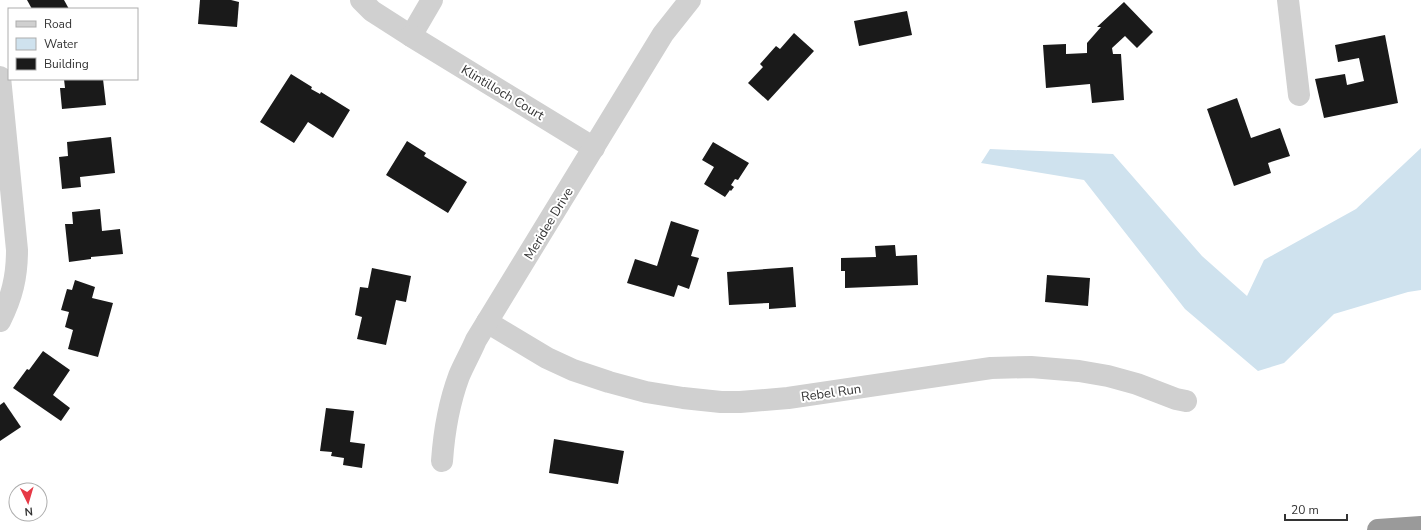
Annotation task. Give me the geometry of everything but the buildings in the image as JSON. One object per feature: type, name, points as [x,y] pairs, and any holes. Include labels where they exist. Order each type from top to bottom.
[{"type":"highway","points":[[1378,530],[1421,527]]},
{"type":"street","name":"Klintilloch Court","points":[[361,0],[372,11],[411,36],[594,148]]},
{"type":"street","points":[[411,36],[432,0]]},
{"type":"street","name":"Meridee Drive","points":[[442,461],[448,412],[456,385],[467,358],[663,34],[690,0]]},
{"type":"street","points":[[1288,0],[1299,95]]},
{"type":"street","points":[[0,77],[17,250],[17,268],[14,287],[8,305],[0,321]]},
{"type":"street","name":"Rebel Run","points":[[488,322],[547,358],[573,370],[646,392],[683,398],[740,402],[788,398],[991,368],[1031,367],[1079,371],[1108,376],[1137,384],[1176,399],[1186,401]]},
{"type":"water","points":[[1421,148],[1421,290],[1408,292],[1334,314],[1284,363],[1258,371],[1185,309],[1084,180],[981,163],[990,149],[1113,154],[1202,256],[1247,296],[1264,260],[1356,209]]}]
